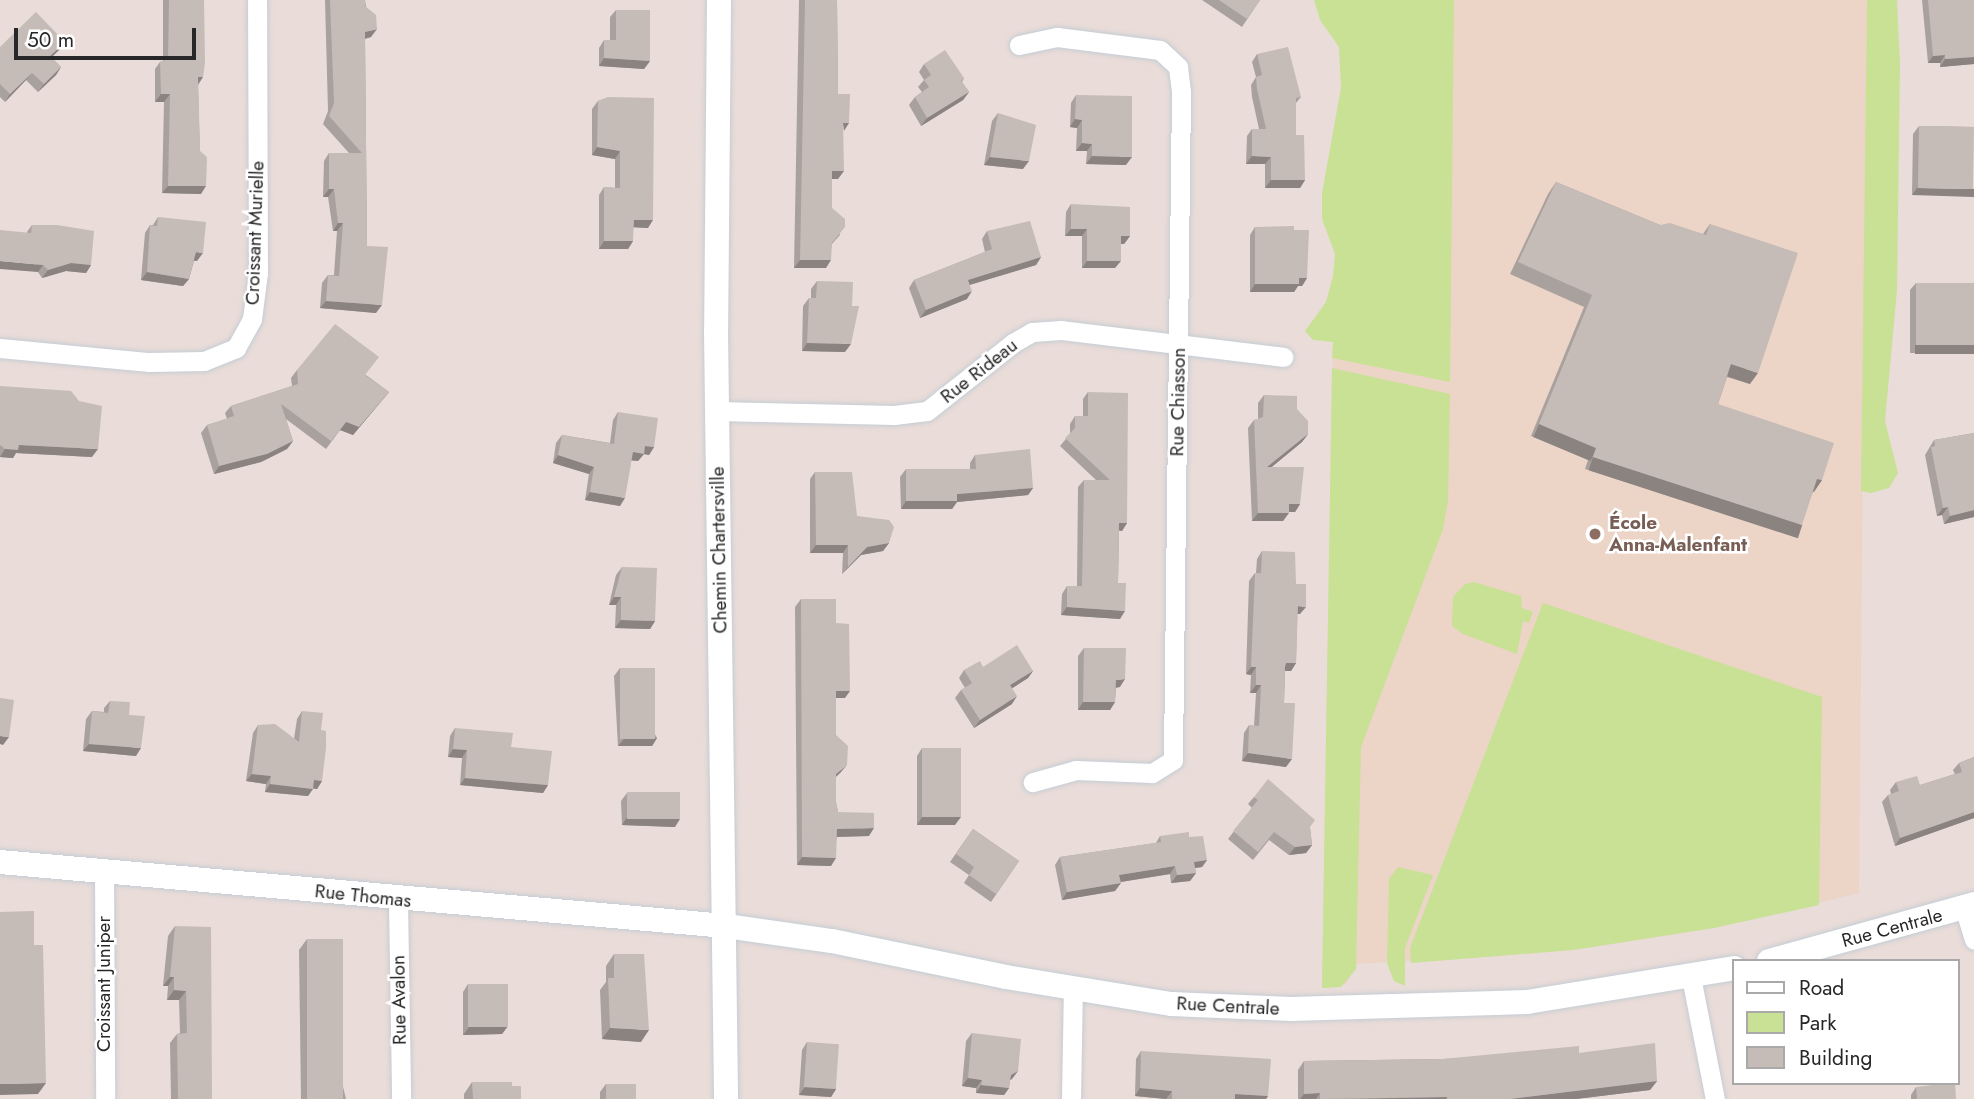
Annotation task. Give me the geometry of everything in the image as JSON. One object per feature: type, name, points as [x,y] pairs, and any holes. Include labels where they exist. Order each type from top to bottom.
[{"type":"street","name":"Croissant Murielle","points":[[0,348],[149,362],[204,361],[236,348],[252,319],[258,273],[257,0]]},
{"type":"street","name":"Chemin Chartersville","points":[[719,0],[716,411],[726,926],[726,1099]]},
{"type":"street","name":"Rue Chiasson","points":[[1020,45],[1057,37],[1160,50],[1178,67],[1181,92],[1172,760],[1152,773],[1076,770],[1033,782]]},
{"type":"street","name":"Rue Rideau","points":[[716,411],[894,415],[927,411],[1032,332],[1070,330],[1283,357]]},
{"type":"street","name":"Rue Thomas","points":[[0,862],[398,900],[726,926]]},
{"type":"street","name":"Croissant Juniper","points":[[104,870],[105,1099]]},
{"type":"street","name":"Rue Avalon","points":[[398,900],[401,1099]]},
{"type":"street","name":"Rue Centrale","points":[[1776,959],[1969,906]]},
{"type":"street","points":[[1969,906],[1974,940]]},
{"type":"street","name":"Rue Centrale","points":[[726,926],[832,941],[1073,989],[1171,1004],[1291,1009],[1527,1002],[1732,968]]},
{"type":"street","points":[[1691,976],[1715,1099]]},
{"type":"street","points":[[1071,1099],[1073,989]]},
{"type":"shaded area","name":"École Anna-Malenfant","points":[[1433,0],[1867,0],[1859,893],[1714,928],[1573,950],[1357,964],[1346,984],[1322,988],[1333,342]]},
{"type":"green space","points":[[1314,0],[1454,0],[1450,382],[1332,358],[1333,342],[1313,340],[1305,331],[1326,302],[1333,276],[1335,254],[1322,219],[1322,193],[1341,88],[1339,47],[1320,20]]},
{"type":"green space","points":[[1867,0],[1897,0],[1900,64],[1897,290],[1885,421],[1898,473],[1889,488],[1871,493],[1861,491]]},
{"type":"green space","points":[[1332,368],[1450,394],[1448,500],[1443,529],[1361,747],[1356,969],[1341,987],[1322,988]]},
{"type":"green space","points":[[1474,582],[1521,596],[1522,608],[1533,612],[1529,623],[1523,621],[1517,654],[1463,634],[1452,626],[1453,597],[1465,584]]},
{"type":"green space","points":[[1543,603],[1822,697],[1819,905],[1714,928],[1573,950],[1411,963],[1410,948]]},
{"type":"green space","points":[[1398,867],[1433,875],[1405,948],[1405,986],[1394,981],[1387,963],[1389,879]]},
{"type":"building","points":[[169,0],[204,0],[205,63],[203,77],[198,77],[200,151],[207,157],[206,186],[168,186],[170,94],[161,94],[160,62],[168,59]]},
{"type":"building","points":[[330,0],[365,0],[365,6],[376,15],[377,29],[365,32],[367,246],[388,247],[382,305],[326,301],[328,275],[339,276],[343,223],[338,223],[334,189],[329,189],[329,153],[362,153],[329,116],[334,103]]},
{"type":"building","points":[[805,0],[837,0],[838,94],[850,94],[849,123],[843,123],[844,171],[832,171],[832,208],[845,219],[845,227],[832,243],[831,260],[800,260]]},
{"type":"building","points":[[1219,0],[1260,0],[1247,19]]},
{"type":"building","points":[[1928,0],[1974,0],[1974,57],[1945,59],[1945,55],[1933,56]]},
{"type":"building","points":[[616,10],[650,10],[650,61],[604,58],[604,40],[616,40]]},
{"type":"building","points":[[36,12],[65,42],[50,56],[61,67],[44,84],[32,73],[10,94],[0,84],[0,47]]},
{"type":"building","points":[[1288,47],[1301,97],[1296,98],[1296,135],[1304,135],[1305,180],[1271,180],[1271,157],[1252,156],[1252,129],[1266,129],[1257,89],[1256,77],[1262,75],[1257,54]]},
{"type":"building","points":[[945,50],[964,78],[961,81],[969,92],[927,118],[915,97],[929,87],[924,80],[931,75],[924,64]]},
{"type":"building","points":[[1076,95],[1132,96],[1132,157],[1092,156],[1092,144],[1082,143],[1082,120],[1075,119]]},
{"type":"building","points":[[609,97],[654,98],[653,220],[634,220],[633,241],[604,241],[604,187],[620,188],[620,151],[597,147],[598,101]]},
{"type":"building","points":[[998,113],[1036,125],[1029,161],[990,157]]},
{"type":"building","points":[[1919,126],[1974,127],[1973,189],[1918,188]]},
{"type":"building","points":[[1556,182],[1660,225],[1670,223],[1706,235],[1710,224],[1798,253],[1758,373],[1731,364],[1718,404],[1834,443],[1822,480],[1817,479],[1802,525],[1593,457],[1596,448],[1539,424],[1592,295],[1518,262]]},
{"type":"building","points":[[1071,204],[1130,207],[1130,236],[1121,236],[1121,261],[1087,261],[1087,229],[1071,229]]},
{"type":"building","points":[[158,217],[206,222],[203,253],[196,252],[189,279],[147,272],[150,225],[157,226]]},
{"type":"building","points":[[1030,221],[1041,257],[968,280],[972,291],[926,310],[914,280],[992,249],[987,231]]},
{"type":"building","points":[[32,225],[57,225],[94,231],[91,265],[71,263],[48,270],[43,265],[0,261],[0,230],[31,233]]},
{"type":"building","points":[[1294,226],[1294,230],[1309,230],[1307,278],[1299,278],[1299,284],[1255,284],[1255,227]]},
{"type":"building","points":[[817,281],[853,282],[852,306],[859,306],[851,344],[807,343],[809,298],[816,298]]},
{"type":"building","points":[[1916,283],[1974,283],[1974,345],[1916,345]]},
{"type":"building","points":[[335,324],[379,357],[365,375],[389,392],[359,427],[346,422],[331,441],[281,404],[293,441],[267,454],[219,466],[207,425],[234,416],[231,406],[298,384],[297,370]]},
{"type":"building","points":[[0,386],[71,391],[79,401],[102,406],[98,449],[19,445],[18,450],[5,449],[0,445]]},
{"type":"building","points":[[1088,392],[1128,393],[1127,523],[1119,523],[1118,583],[1126,583],[1125,611],[1067,607],[1067,586],[1082,586],[1084,480],[1110,480],[1065,438],[1075,428],[1075,416],[1088,416]]},
{"type":"building","points":[[1264,395],[1297,396],[1297,409],[1308,421],[1308,434],[1267,467],[1304,467],[1300,504],[1289,504],[1289,513],[1258,513],[1254,420],[1263,417]]},
{"type":"building","points":[[618,412],[658,418],[654,447],[645,446],[644,454],[633,452],[625,498],[590,492],[594,467],[558,455],[562,435],[614,444]]},
{"type":"building","points":[[1974,433],[1974,510],[1950,516],[1948,507],[1943,508],[1931,447],[1935,446],[1934,440]]},
{"type":"building","points":[[1030,449],[1033,488],[957,494],[957,501],[906,501],[906,469],[976,469],[975,455]]},
{"type":"building","points":[[815,472],[852,472],[857,516],[889,520],[894,527],[889,543],[867,547],[848,567],[848,545],[816,545]]},
{"type":"building","points":[[1262,551],[1295,552],[1296,584],[1306,584],[1306,607],[1298,606],[1296,663],[1286,663],[1285,667],[1284,703],[1295,703],[1292,759],[1248,753],[1249,725],[1259,726],[1261,685],[1256,685],[1256,667],[1251,667],[1255,573],[1261,573]]},
{"type":"building","points":[[622,567],[657,568],[655,621],[621,620],[621,597],[614,597]]},
{"type":"building","points":[[801,599],[836,599],[836,623],[849,624],[850,691],[836,691],[836,735],[848,746],[847,765],[836,774],[836,802],[838,812],[874,813],[874,828],[837,829],[836,858],[802,857]]},
{"type":"building","points":[[1017,645],[1033,671],[1010,685],[1017,696],[980,720],[961,690],[972,683],[964,670],[980,661],[983,667]]},
{"type":"building","points":[[1084,648],[1126,648],[1125,679],[1116,680],[1115,702],[1083,702]]},
{"type":"building","points":[[620,668],[655,668],[655,739],[620,739]]},
{"type":"building","points":[[0,698],[14,700],[9,737],[0,736]]},
{"type":"building","points":[[110,701],[130,702],[129,715],[145,716],[141,748],[89,744],[92,711],[108,713]]},
{"type":"building","points":[[302,711],[323,713],[321,730],[326,731],[326,748],[322,781],[314,780],[313,789],[270,784],[271,776],[252,774],[258,725],[275,724],[299,742]]},
{"type":"building","points":[[455,728],[513,733],[511,747],[552,751],[548,785],[465,778],[467,750],[453,749]]},
{"type":"building","points":[[922,748],[961,748],[961,817],[922,817]]},
{"type":"building","points":[[1974,757],[1974,812],[1900,838],[1888,795],[1899,791],[1896,782],[1917,776],[1920,785],[1962,772],[1959,763]]},
{"type":"building","points":[[1268,779],[1315,820],[1310,827],[1312,845],[1295,847],[1274,832],[1258,852],[1233,831],[1258,800],[1254,797]]},
{"type":"building","points":[[627,792],[680,792],[680,819],[627,819]]},
{"type":"building","points":[[973,829],[1019,861],[996,894],[969,875],[974,867],[956,854]]},
{"type":"building","points":[[1189,832],[1189,837],[1203,836],[1207,860],[1194,862],[1196,873],[1177,875],[1175,866],[1119,875],[1121,883],[1067,892],[1060,857],[1161,842],[1160,836]]},
{"type":"building","points":[[34,911],[34,945],[43,945],[46,1083],[0,1084],[0,912]]},
{"type":"building","points":[[175,926],[211,927],[212,1099],[178,1099],[177,1034],[187,1033],[186,991],[174,990],[174,977],[170,977]]},
{"type":"building","points":[[307,939],[343,939],[343,1099],[307,1099]]},
{"type":"building","points":[[614,954],[644,954],[649,1030],[610,1028],[608,978],[614,978]]},
{"type":"building","points":[[468,984],[508,984],[508,1027],[468,1027]]},
{"type":"building","points":[[972,1033],[1021,1039],[1018,1071],[1011,1075],[1009,1088],[981,1085],[982,1080],[968,1078]]},
{"type":"building","points":[[807,1042],[839,1044],[836,1089],[804,1087]]},
{"type":"building","points":[[1655,1043],[1657,1081],[1510,1099],[1320,1099],[1320,1093],[1304,1094],[1304,1061],[1443,1059],[1579,1046],[1579,1053]]},
{"type":"building","points":[[1141,1051],[1271,1059],[1268,1096],[1235,1094],[1235,1099],[1172,1099],[1172,1091],[1140,1088]]},
{"type":"building","points":[[472,1082],[512,1082],[512,1086],[521,1086],[521,1099],[473,1099]]},
{"type":"building","points":[[606,1084],[636,1084],[636,1099],[606,1099]]},
{"type":"building","points":[[1955,1085],[1956,1099],[1917,1099],[1916,1087]]},
{"type":"place","name":"École Anna-Malenfant","points":[[1595,534]]}]
